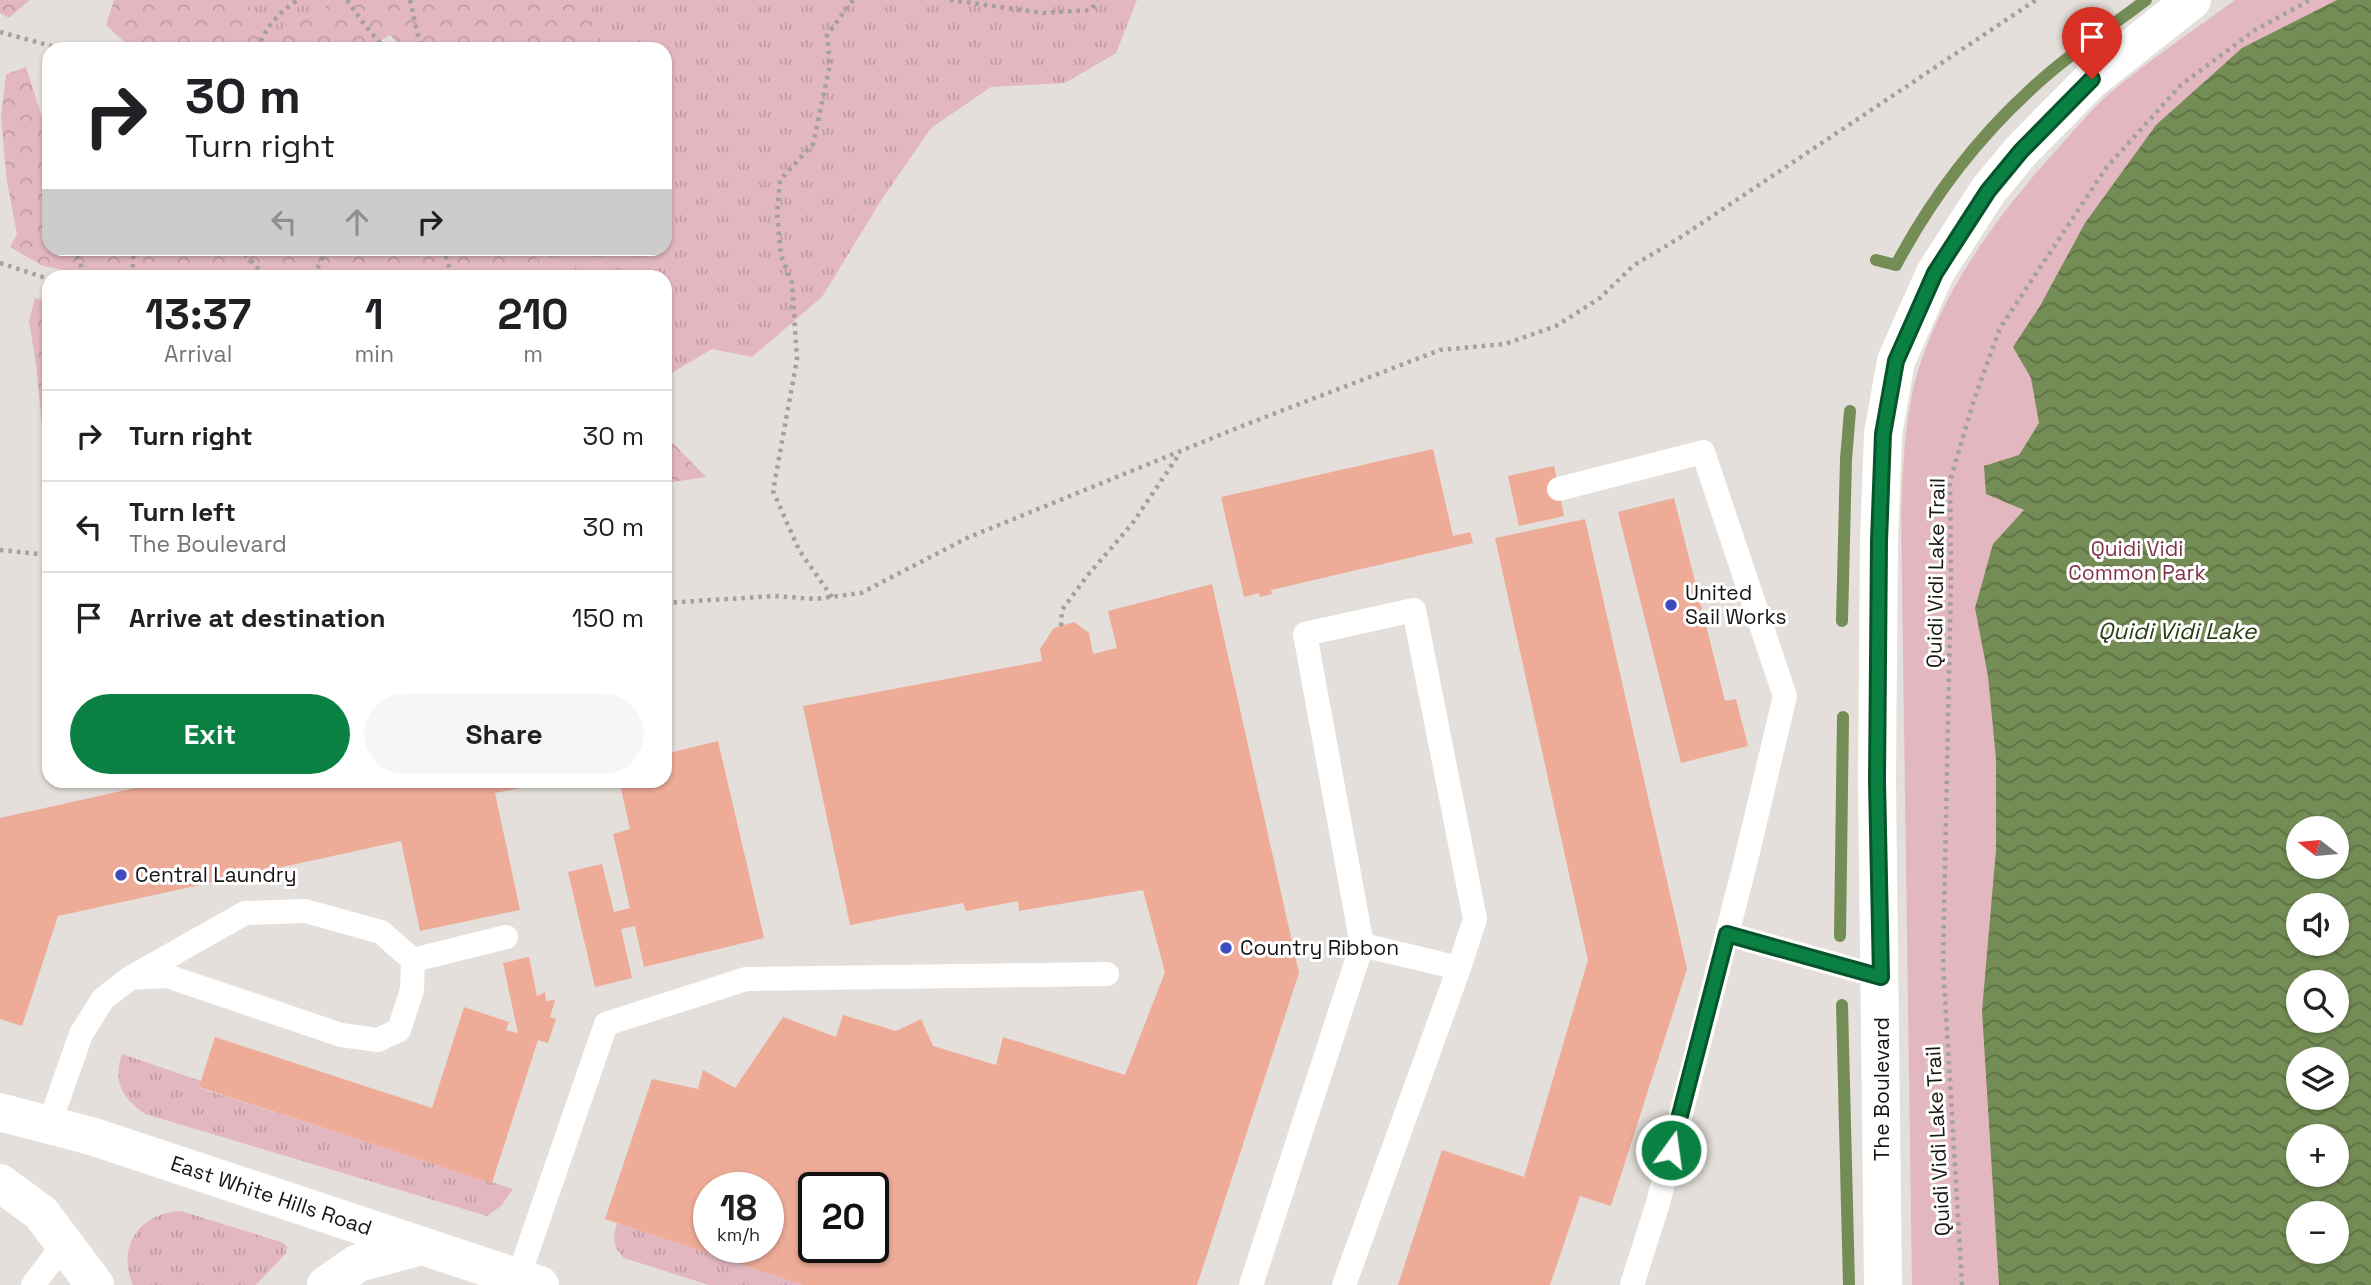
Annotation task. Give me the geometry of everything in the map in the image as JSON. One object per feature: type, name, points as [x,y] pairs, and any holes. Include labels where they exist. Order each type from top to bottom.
[{"type":"street","name":"The Boulevard","points":[[1883,1285],[1877,781],[1879,541],[1883,434],[1896,361],[1935,273],[1988,191],[2021,151],[2092,79],[2192,0]]},
{"type":"street","name":"East White Hills Road","points":[[0,1112],[91,1136],[529,1281]]},
{"type":"street","points":[[0,1183],[41,1213],[95,1285]]},
{"type":"street","points":[[326,1285],[358,1263],[422,1246]]},
{"type":"lane","points":[[1559,489],[1703,452],[1785,696],[1658,1203],[1632,1285]]},
{"type":"lane","points":[[1251,1285],[1362,945],[1305,634],[1415,610],[1475,919],[1344,1285]]},
{"type":"lane","points":[[49,1125],[80,1034],[103,999],[130,978],[245,913],[305,911],[381,932],[413,960]]},
{"type":"lane","points":[[1727,934],[1881,977]]},
{"type":"lane","points":[[413,960],[506,937]]},
{"type":"lane","points":[[1362,945],[1459,968]]},
{"type":"lane","points":[[130,978],[167,976],[341,1035],[378,1041],[399,1030],[412,990],[413,960]]},
{"type":"lane","points":[[529,1281],[606,1024],[747,979],[1107,974]]},
{"type":"lane","points":[[33,1285],[64,1244]]},
{"type":"path","points":[[260,42],[264,32],[280,12],[298,0]]},
{"type":"path","points":[[347,0],[379,42]]},
{"type":"path","points":[[410,0],[419,42]]},
{"type":"path","points":[[832,597],[799,550],[773,491],[797,359],[792,283],[781,255],[777,214],[780,180],[813,144],[830,65],[827,36],[853,0]]},
{"type":"path","points":[[950,0],[1042,13],[1091,10],[1097,0]]},
{"type":"path","points":[[672,603],[775,596],[815,599],[861,593],[967,538],[1242,426],[1440,350],[1505,344],[1556,326],[1600,298],[1633,265],[1681,237],[2036,0]]},
{"type":"path","name":"Quidi Vidi Lake Trail","points":[[1962,1285],[1943,963],[1951,577],[1950,481],[1974,400],[2000,328],[2106,169],[2181,85],[2255,30],[2310,0]]},
{"type":"path","points":[[0,32],[42,44]]},
{"type":"path","points":[[246,256],[259,270]]},
{"type":"path","points":[[0,263],[42,277]]},
{"type":"path","points":[[1061,626],[1062,610],[1132,524],[1180,452]]},
{"type":"path","points":[[0,550],[42,554]]},
{"type":"green space","points":[[0,0],[30,0],[9,18],[0,13]]},
{"type":"green space","points":[[114,0],[252,0],[249,13],[253,33],[275,38],[289,23],[321,12],[330,0],[589,0],[601,42],[396,42],[390,35],[379,42],[124,42],[106,25]]},
{"type":"green space","points":[[252,0],[330,0],[321,12],[289,23],[275,38],[253,34],[249,13]]},
{"type":"green space","points":[[589,0],[1137,0],[1116,53],[1065,83],[991,87],[931,128],[882,199],[822,297],[752,357],[712,349],[672,373],[672,270],[548,270],[535,256],[672,256],[672,42],[601,42]]},
{"type":"green space","name":"Quidi Vidi Lake","points":[[2235,0],[2371,0],[2371,1285],[1912,1285],[1901,513],[1906,433],[1914,385],[1938,319],[1992,228],[2078,125],[2111,92]]},
{"type":"green space","points":[[26,67],[42,118],[42,256],[535,256],[548,270],[63,270],[43,266],[10,247],[17,234],[7,182],[1,119],[6,74]]},
{"type":"green space","points":[[35,298],[42,300],[42,423],[36,365],[29,321]]},
{"type":"green space","points":[[672,442],[706,477],[672,482]]},
{"type":"green space","points":[[122,1054],[201,1081],[200,1088],[513,1189],[501,1206],[487,1216],[145,1114],[131,1102],[122,1089],[118,1073]]},
{"type":"green space","points":[[181,1211],[281,1242],[287,1246],[286,1253],[256,1285],[133,1285],[128,1271],[128,1257],[135,1234],[154,1218]]},
{"type":"green space","points":[[617,1223],[693,1248],[693,1263],[737,1263],[803,1285],[709,1285],[624,1258],[614,1242]]},
{"type":"water","name":"Quidi Vidi Lake","points":[[2337,0],[2371,0],[2371,1285],[1999,1285],[1982,1011],[1996,850],[1996,759],[1988,676],[1975,608],[1993,544],[2024,510],[1986,494],[1984,466],[2019,455],[2039,423],[2031,378],[2013,347],[2040,306],[2085,223],[2156,125],[2242,48]]},
{"type":"building","points":[[1433,449],[1453,536],[1470,532],[1473,543],[1271,590],[1272,594],[1260,597],[1259,593],[1244,597],[1221,497]]},
{"type":"building","points":[[1554,466],[1564,516],[1519,526],[1508,476]]},
{"type":"building","name":"United Sail Works","points":[[1674,498],[1725,701],[1736,699],[1748,746],[1681,763],[1618,512]]},
{"type":"building","points":[[1585,519],[1687,969],[1611,1206],[1580,1196],[1550,1285],[1398,1285],[1442,1150],[1524,1177],[1588,960],[1495,538]]},
{"type":"building","name":"Country Ribbon","points":[[1212,584],[1299,973],[1197,1285],[803,1285],[737,1263],[784,1263],[784,1172],[693,1172],[693,1248],[605,1219],[652,1079],[698,1089],[703,1070],[735,1088],[783,1017],[836,1037],[843,1015],[896,1031],[921,1019],[933,1046],[996,1065],[1003,1037],[1125,1075],[1165,972],[1143,890],[1019,911],[1018,901],[966,911],[963,903],[850,925],[803,706],[1042,661],[1040,649],[1054,628],[1074,622],[1089,633],[1093,654],[1117,648],[1108,611]]},
{"type":"building","points":[[718,741],[764,938],[644,967],[635,926],[621,929],[632,978],[595,987],[568,872],[602,864],[614,912],[630,908],[613,834],[630,829],[621,788],[672,788],[672,752]]},
{"type":"building","name":"Central Laundry","points":[[135,788],[520,788],[495,793],[520,910],[420,931],[401,841],[58,916],[22,1026],[0,1019],[0,818]]},
{"type":"building","points":[[529,957],[537,996],[545,992],[546,1001],[555,1000],[550,1017],[556,1019],[548,1043],[538,1040],[492,1183],[199,1087],[215,1037],[432,1108],[464,1007],[509,1022],[506,1030],[518,1033],[503,963]]},
{"type":"waterway","points":[[1876,260],[1896,265],[1939,195],[1990,131],[2056,68],[2146,0]]},
{"type":"waterway","points":[[1842,621],[1846,459],[1850,411]]},
{"type":"waterway","points":[[1840,936],[1843,717]]},
{"type":"waterway","points":[[1842,1005],[1849,1285]]},
{"type":"place","name":"United Sail Works","points":[[1671,605]]},
{"type":"place","name":"Central Laundry","points":[[121,875]]},
{"type":"place","name":"Country Ribbon","points":[[1226,948]]},
{"type":"route","points":[[1671,1150],[1727,934],[1881,977],[1877,781],[1879,541],[1883,434],[1896,361],[1935,273],[1988,191],[2021,151],[2092,79]]},
{"type":"park label","name":"Quidi Vidi Common Park","points":[[2137,561]]}]
